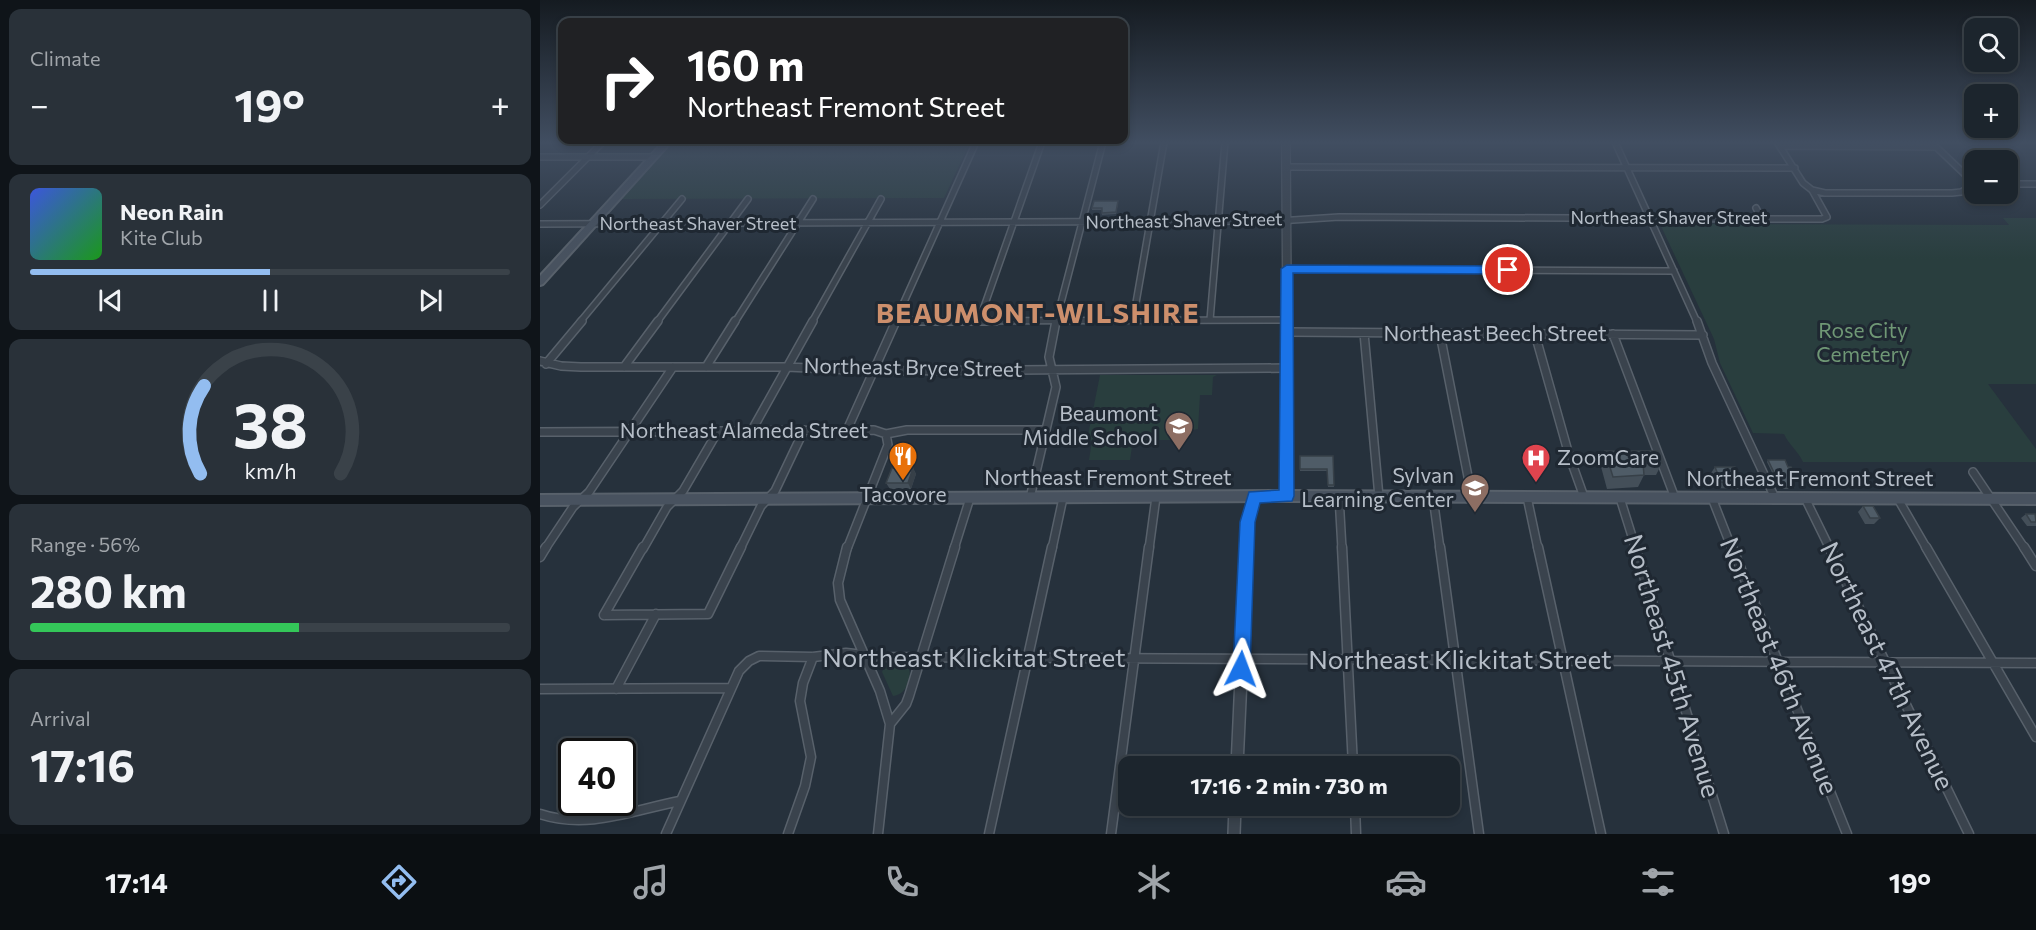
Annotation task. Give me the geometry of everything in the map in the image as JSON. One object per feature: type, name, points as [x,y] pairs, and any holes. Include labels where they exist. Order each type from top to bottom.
[{"type":"main road","points":[[540,282],[631,181]]},
{"type":"main road","name":"Northeast Fremont Street","points":[[540,500],[1254,496],[2036,499]]},
{"type":"street","points":[[540,205],[564,181]]},
{"type":"street","points":[[847,430],[959,181]]},
{"type":"street","points":[[979,321],[1028,181]]},
{"type":"street","points":[[1030,498],[1056,387],[1049,351],[1093,181]]},
{"type":"street","points":[[1133,320],[1157,181]]},
{"type":"street","points":[[1210,320],[1222,181]]},
{"type":"street","points":[[1286,181],[1287,496]]},
{"type":"street","points":[[1633,181],[1774,498]]},
{"type":"street","points":[[1802,181],[1812,190],[1825,193],[1952,193],[1964,190]]},
{"type":"street","points":[[2018,184],[2036,184]]},
{"type":"street","name":"Northeast Shaver Street","points":[[540,224],[1150,222],[1339,217],[1762,219],[1827,217],[1812,190]]},
{"type":"street","points":[[543,362],[682,198]]},
{"type":"street","points":[[706,367],[813,198]]},
{"type":"street","points":[[624,367],[748,199]]},
{"type":"street","points":[[752,430],[881,199]]},
{"type":"street","points":[[1756,208],[1762,219]]},
{"type":"street","points":[[1287,269],[1674,271]]},
{"type":"street","points":[[896,321],[1287,320]]},
{"type":"street","name":"Northeast Beech Street","points":[[1287,332],[1703,335]]},
{"type":"street","points":[[1364,333],[1379,497]]},
{"type":"street","points":[[1440,334],[1472,497]]},
{"type":"street","points":[[1535,334],[1584,497]]},
{"type":"street","points":[[1613,334],[1675,498]]},
{"type":"street","name":"Northeast Bryce Street","points":[[543,362],[569,367],[787,367],[873,370],[1288,368]]},
{"type":"street","points":[[540,557],[573,507],[589,492],[673,367]]},
{"type":"street","points":[[718,431],[683,491],[667,507],[604,615],[708,614],[761,506],[775,491],[804,430]]},
{"type":"street","name":"Northeast Alameda Street","points":[[540,432],[874,430],[886,434],[888,445],[844,556],[838,583],[840,600],[866,655],[890,724],[878,834]]},
{"type":"street","points":[[886,434],[907,430],[1046,430]]},
{"type":"street","points":[[1972,471],[2036,566]]},
{"type":"street","points":[[1237,756],[1248,522],[1254,496]]},
{"type":"street","points":[[1339,496],[1353,756]]},
{"type":"street","points":[[1111,834],[1156,497]]},
{"type":"street","points":[[1433,497],[1479,834]]},
{"type":"street","points":[[1527,497],[1601,834]]},
{"type":"street","points":[[890,724],[906,704],[970,498]]},
{"type":"street","points":[[989,834],[1063,498]]},
{"type":"street","name":"Northeast 45th Avenue","points":[[1620,498],[1724,834]]},
{"type":"street","name":"Northeast 46th Avenue","points":[[1712,498],[1847,834]]},
{"type":"street","name":"Northeast 47th Avenue","points":[[1805,498],[1969,834]]},
{"type":"street","points":[[1898,499],[2036,737]]},
{"type":"street","points":[[616,688],[656,614]]},
{"type":"street","name":"Northeast Klickitat Street","points":[[666,834],[742,666],[755,658],[813,657],[846,653],[921,657],[2036,663]]},
{"type":"street","points":[[788,834],[805,786],[811,757],[800,701],[803,683],[813,657]]},
{"type":"street","points":[[540,689],[731,688]]},
{"type":"street","points":[[592,830],[613,826],[667,803],[680,801]]},
{"type":"street","points":[[540,814],[558,826],[579,831]]},
{"type":"street","points":[[1234,834],[1235,816]]},
{"type":"street","points":[[1355,816],[1356,834]]},
{"type":"green space","points":[[638,181],[952,181],[944,198],[622,199]]},
{"type":"green space","name":"Rose City Cemetery","points":[[2003,218],[2036,218],[2036,384],[1988,384],[2036,449],[2036,462],[1803,462],[1784,434],[1753,433],[1720,363],[1714,339],[1660,224],[2009,225]]},
{"type":"green space","points":[[1100,375],[1217,375],[1213,377],[1212,395],[1200,395],[1198,429],[1193,430],[1192,434],[1182,437],[1181,440],[1133,440],[1130,460],[1089,460],[1092,441],[1087,440]]},
{"type":"green space","points":[[897,661],[907,664],[910,674],[908,684],[902,692],[893,696],[882,672],[885,665]]},
{"type":"building","points":[[1094,201],[1118,201],[1116,212],[1102,213],[1102,208],[1092,208]]},
{"type":"building","points":[[1605,451],[1658,451],[1662,463],[1643,463],[1644,475],[1613,477]]},
{"type":"building","points":[[1300,456],[1333,456],[1334,485],[1328,485],[1327,469],[1300,469]]},
{"type":"building","points":[[1768,460],[1785,460],[1796,478],[1792,484],[1794,487],[1781,487]]},
{"type":"building","points":[[1715,467],[1735,467],[1742,483],[1721,482]]},
{"type":"building","points":[[892,468],[913,468],[908,483],[886,483]]},
{"type":"building","points":[[1863,506],[1873,506],[1880,518],[1870,518]]},
{"type":"building","points":[[2026,514],[2035,514],[2036,522],[2031,522]]},
{"type":"place","name":"Beaumont Middle School","points":[[1179,452]]},
{"type":"place","name":"Tacovore","points":[[903,482]]},
{"type":"place","name":"ZoomCare","points":[[1536,484]]},
{"type":"place","name":"Sylvan Learning Center","points":[[1475,514]]},
{"type":"district","name":"BEAUMONT-WILSHIRE","points":[[1038,314]]},
{"type":"route","points":[[1241,669],[1248,522],[1254,496],[1287,496],[1287,269],[1508,270]]}]
